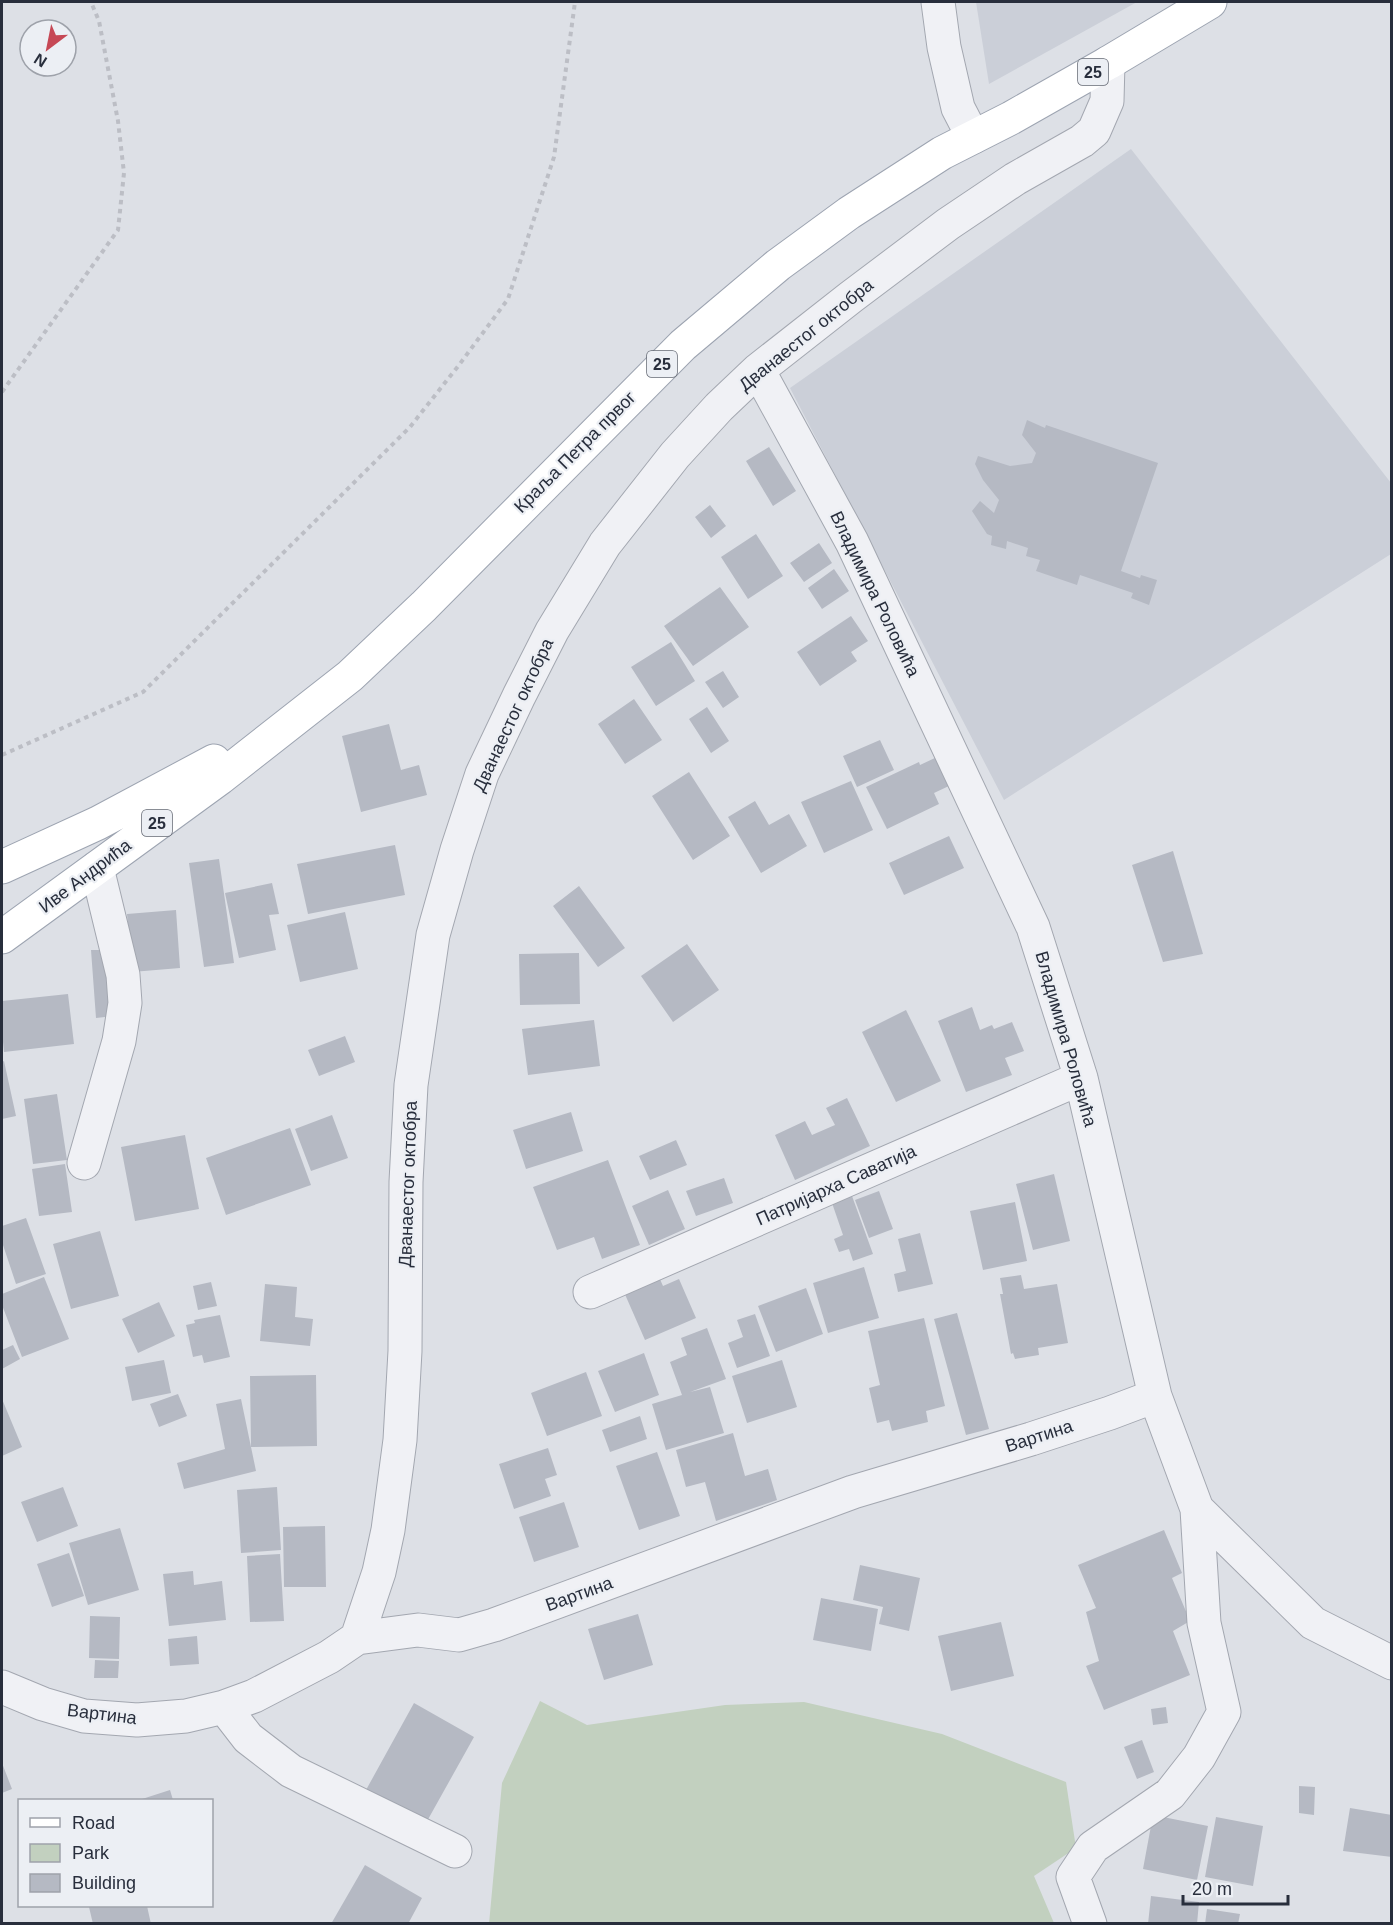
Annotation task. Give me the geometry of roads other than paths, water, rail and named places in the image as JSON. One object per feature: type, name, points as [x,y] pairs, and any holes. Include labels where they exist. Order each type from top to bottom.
[{"type":"main road","name":"25","points":[[973,137],[1108,63],[1210,2]]},
{"type":"main road","name":"Краља Петра првог","points":[[313,707],[393,636],[650,377],[719,313],[778,265],[849,213],[973,137]]},
{"type":"main road","points":[[2,867],[98,822],[313,707]]},
{"type":"main road","name":"Иве Андрића","points":[[2,938],[313,707]]},
{"type":"street","points":[[938,2],[944,47],[958,108],[973,137]]},
{"type":"street","name":"Дванаестог октобра","points":[[357,1638],[379,1572],[388,1530],[400,1440],[405,1351],[406,1193],[411,1085],[433,935],[482,774],[519,696],[552,632],[605,544],[675,454],[758,370],[948,224],[1015,179],[1082,141],[1094,130],[1107,101],[1108,63]]},
{"type":"street","name":"Владимира Роловића","points":[[758,370],[852,542],[1033,927],[1081,1078],[1155,1396],[1197,1509],[1313,1623],[1392,1663]]},
{"type":"street","points":[[84,1163],[119,1041],[125,1003],[123,975],[97,868]]},
{"type":"street","name":"Патријарха Саватија","points":[[590,1292],[1081,1078]]},
{"type":"street","name":"Вартина","points":[[2,1687],[43,1704],[84,1716],[137,1720],[186,1716],[224,1707],[254,1696],[329,1656],[357,1638],[418,1630],[459,1635],[494,1625],[853,1492],[1031,1439],[1155,1396]]},
{"type":"street","points":[[1090,1923],[1073,1877],[1093,1847],[1170,1794],[1199,1757],[1224,1713],[1204,1623],[1197,1509]]},
{"type":"street","points":[[224,1707],[248,1738],[291,1771],[455,1851]]}]
